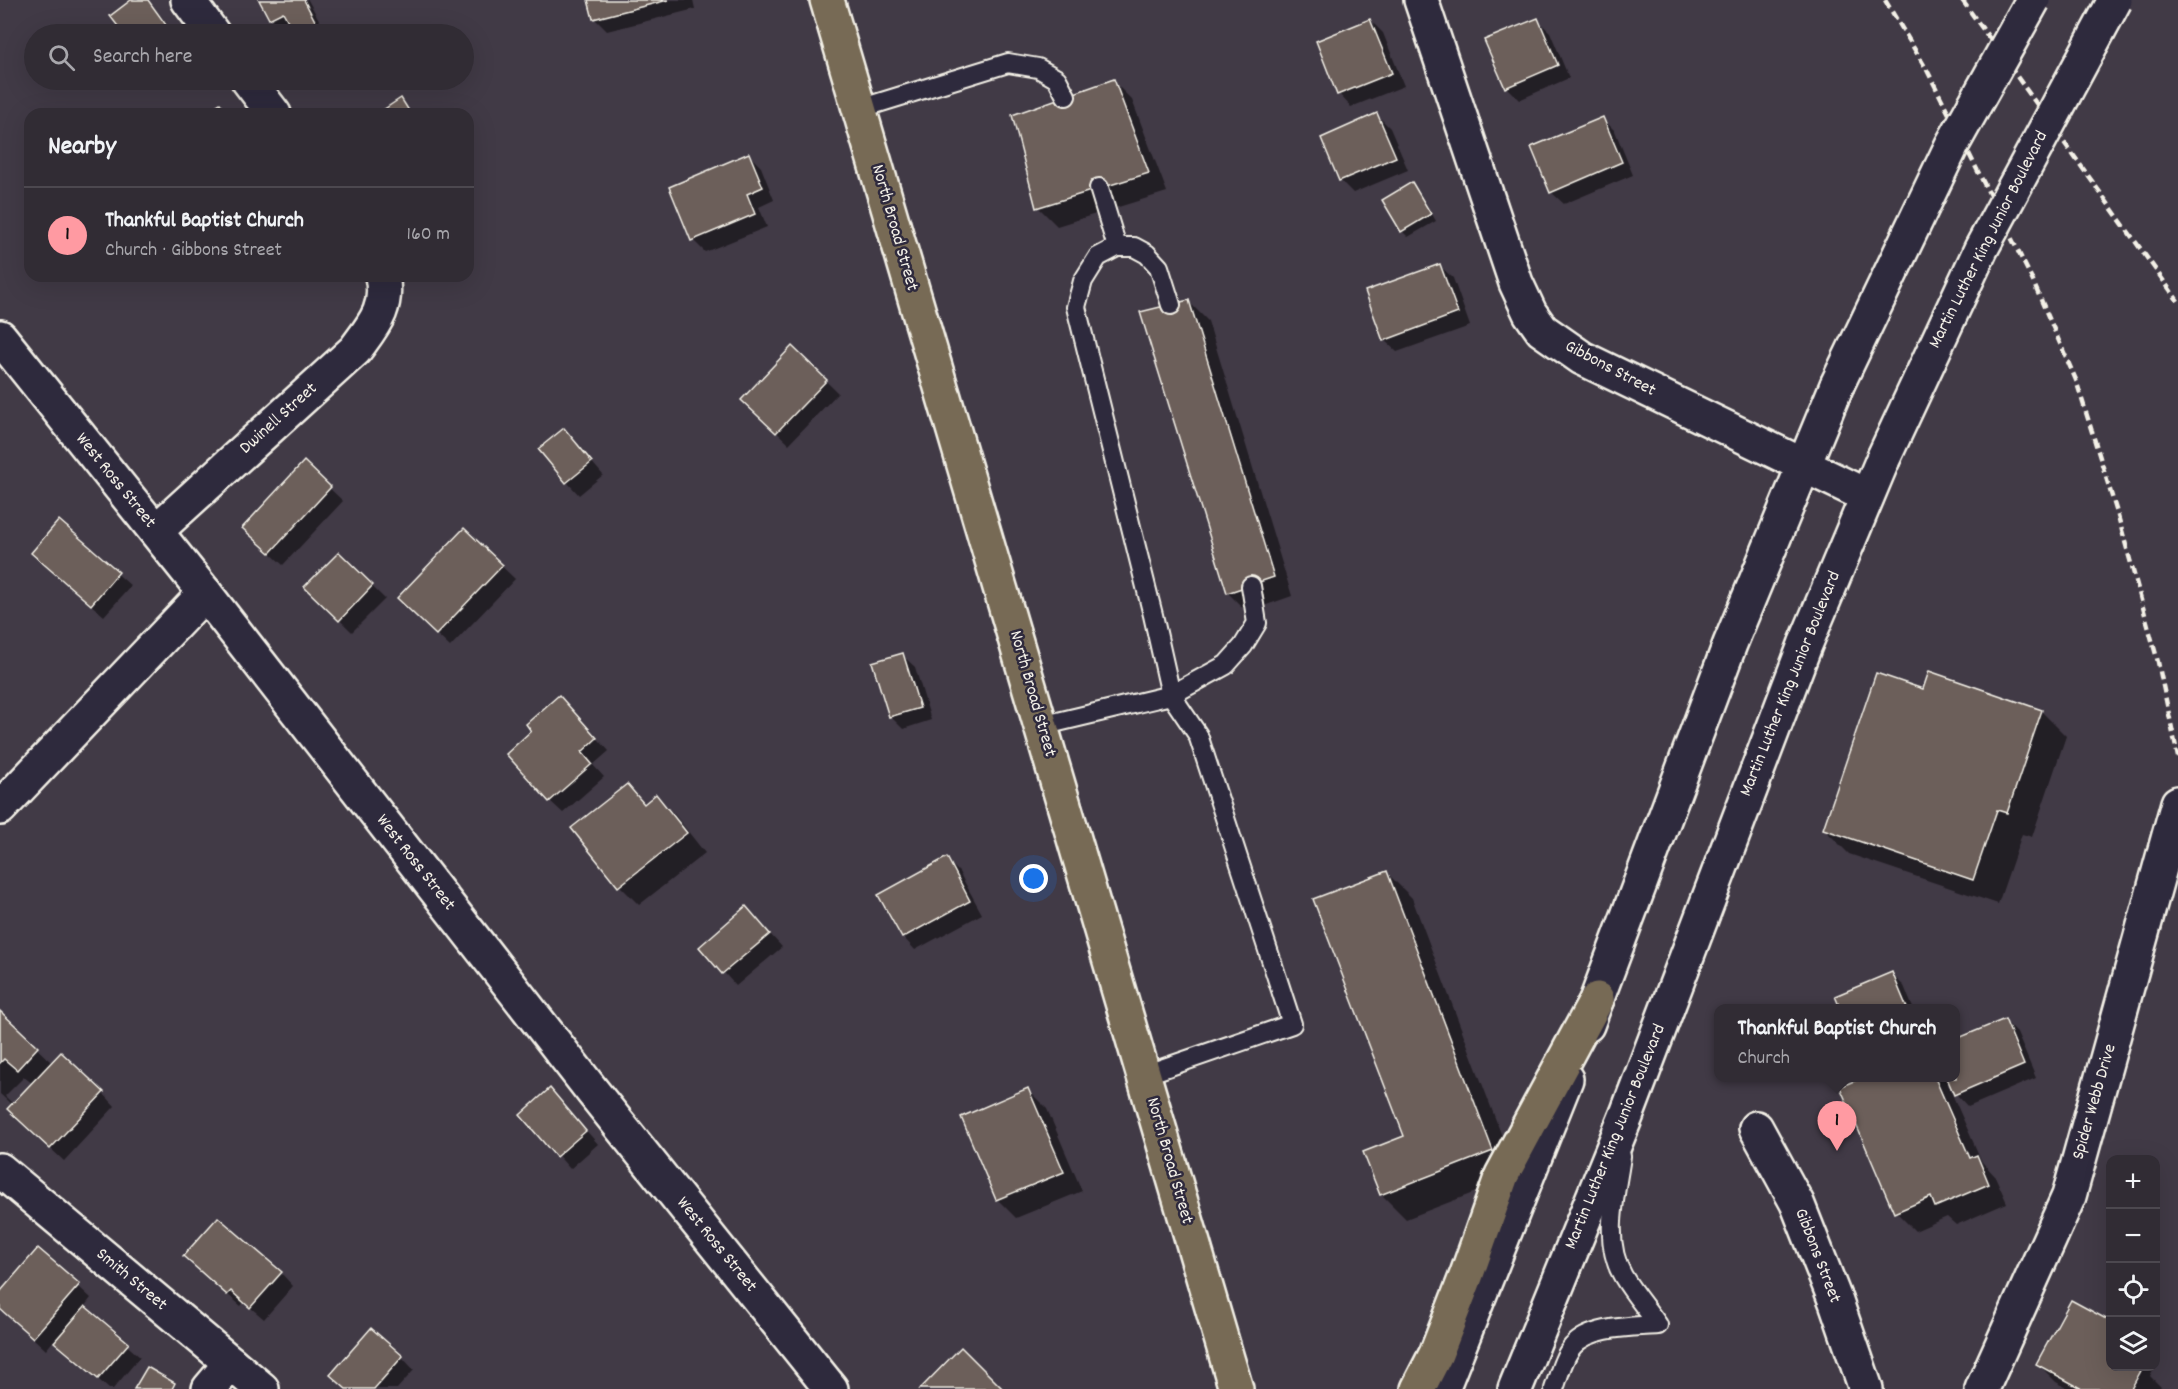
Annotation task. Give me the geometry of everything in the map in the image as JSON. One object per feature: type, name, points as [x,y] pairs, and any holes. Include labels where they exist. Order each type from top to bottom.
[{"type":"main road","name":"North Broad Street","points":[[827,0],[1233,1377]]},
{"type":"main road","points":[[1418,1389],[1444,1334],[1503,1175],[1597,999]]},
{"type":"main road","points":[[1233,1377],[1255,1389]]},
{"type":"street","points":[[188,0],[206,24]]},
{"type":"street","name":"Gibbons Street","points":[[1421,0],[1516,284],[1530,313],[1542,330],[1581,358],[1867,496]]},
{"type":"street","points":[[1442,1389],[1597,999],[1730,644],[1837,385],[1952,145],[2033,0]]},
{"type":"street","name":"Martin Luther King Junior Boulevard","points":[[1515,1389],[1627,1114],[1801,655],[1867,496],[1982,249],[2115,0]]},
{"type":"street","points":[[256,90],[269,108]]},
{"type":"street","name":"Dwinell Street","points":[[156,531],[355,350],[378,318],[384,285]]},
{"type":"street","name":"West Ross Street","points":[[0,337],[206,593],[593,1092],[831,1389]]},
{"type":"street","points":[[0,808],[206,593]]},
{"type":"street","name":"Spider Webb Drive","points":[[1982,1389],[2069,1196],[2178,803]]},
{"type":"street","name":"Gibbons Street","points":[[1756,1128],[1797,1203],[1836,1302],[1866,1389]]},
{"type":"street","name":"Smith Street","points":[[0,1170],[262,1389]]},
{"type":"street","points":[[209,1389],[231,1363]]},
{"type":"lane","points":[[859,109],[1008,63],[1038,68],[1057,79],[1066,96]]},
{"type":"lane","points":[[1099,189],[1118,248]]},
{"type":"lane","points":[[1144,1075],[1292,1024],[1198,735],[1171,695],[1154,615],[1076,307],[1083,281],[1098,257],[1118,248],[1134,247],[1147,254],[1159,267],[1171,305]]},
{"type":"lane","points":[[1041,726],[1171,695],[1226,665],[1243,646],[1257,623],[1251,586]]},
{"type":"lane","points":[[1554,1389],[1563,1363],[1573,1345],[1592,1334],[1619,1327],[1658,1325],[1622,1274],[1612,1241],[1614,1205],[1627,1114]]},
{"type":"building","points":[[131,0],[148,0],[165,24],[116,24],[110,16]]},
{"type":"building","points":[[259,0],[304,0],[317,24],[290,24],[283,12],[269,19]]},
{"type":"building","points":[[588,0],[668,0],[593,19]]},
{"type":"building","points":[[1538,18],[1558,65],[1505,88],[1484,40]]},
{"type":"building","points":[[1370,19],[1392,73],[1337,95],[1316,41]]},
{"type":"building","points":[[1114,79],[1149,173],[1036,208],[1012,115]]},
{"type":"building","points":[[401,98],[407,108],[386,108]]},
{"type":"building","points":[[220,103],[223,108],[212,108]]},
{"type":"building","points":[[1377,113],[1396,157],[1339,181],[1321,138]]},
{"type":"building","points":[[1603,117],[1622,162],[1550,193],[1531,147]]},
{"type":"building","points":[[749,153],[763,187],[747,194],[755,214],[691,241],[669,187]]},
{"type":"building","points":[[1412,182],[1431,214],[1401,232],[1382,200]]},
{"type":"building","points":[[1440,264],[1458,313],[1383,341],[1365,291]]},
{"type":"building","points":[[1189,300],[1274,577],[1227,593],[1140,312]]},
{"type":"building","points":[[792,346],[827,380],[776,433],[741,400]]},
{"type":"building","points":[[564,428],[592,462],[566,483],[538,449]]},
{"type":"building","points":[[304,461],[331,487],[270,553],[242,528]]},
{"type":"building","points":[[59,520],[119,572],[91,605],[31,553]]},
{"type":"building","points":[[464,528],[503,565],[436,635],[397,598]]},
{"type":"building","points":[[339,552],[373,585],[339,621],[304,587]]},
{"type":"building","points":[[903,653],[920,708],[889,717],[872,662]]},
{"type":"building","points":[[1929,671],[2042,710],[2007,813],[1997,810],[1973,880],[1823,829],[1876,673],[1923,689]]},
{"type":"building","points":[[559,695],[597,738],[582,752],[592,764],[549,802],[506,754],[531,731],[526,724]]},
{"type":"building","points":[[627,784],[644,804],[656,794],[687,833],[618,887],[571,828]]},
{"type":"building","points":[[947,857],[970,901],[902,938],[878,895]]},
{"type":"building","points":[[1387,871],[1493,1151],[1380,1195],[1363,1152],[1404,1136],[1313,899]]},
{"type":"building","points":[[746,906],[770,934],[722,974],[699,947]]},
{"type":"building","points":[[1892,972],[1905,1004],[1838,1004],[1835,996]]},
{"type":"building","points":[[0,1011],[38,1047],[17,1070],[4,1059],[0,1063]]},
{"type":"building","points":[[2005,1019],[2024,1065],[1954,1095],[1949,1082],[1960,1082],[1960,1037]]},
{"type":"building","points":[[61,1052],[104,1092],[50,1149],[7,1109]]},
{"type":"building","points":[[1852,1082],[1937,1082],[1970,1158],[1977,1155],[1989,1184],[1935,1207],[1931,1197],[1894,1213],[1840,1087]]},
{"type":"building","points":[[550,1088],[586,1131],[556,1157],[520,1115]]},
{"type":"building","points":[[1028,1088],[1064,1172],[996,1200],[961,1117]]},
{"type":"building","points":[[218,1217],[282,1272],[250,1308],[231,1291],[227,1295],[183,1256]]},
{"type":"building","points":[[38,1248],[80,1284],[33,1338],[0,1309],[0,1292]]},
{"type":"building","points":[[2071,1300],[2106,1319],[2106,1371],[2141,1371],[2131,1389],[2082,1389],[2036,1364]]},
{"type":"building","points":[[85,1306],[129,1343],[98,1379],[54,1342]]},
{"type":"building","points":[[371,1328],[403,1356],[374,1389],[346,1389],[330,1375]]},
{"type":"building","points":[[961,1347],[1003,1389],[920,1389]]},
{"type":"building","points":[[147,1367],[175,1383],[172,1389],[134,1389]]},
{"type":"railway","points":[[1885,0],[1927,70],[2031,277],[2076,380],[2118,516],[2158,662],[2178,757]]},
{"type":"railway","points":[[1962,0],[2178,301]]},
{"type":"place","name":"Thankful Baptist Church","points":[[1837,1151]]}]
